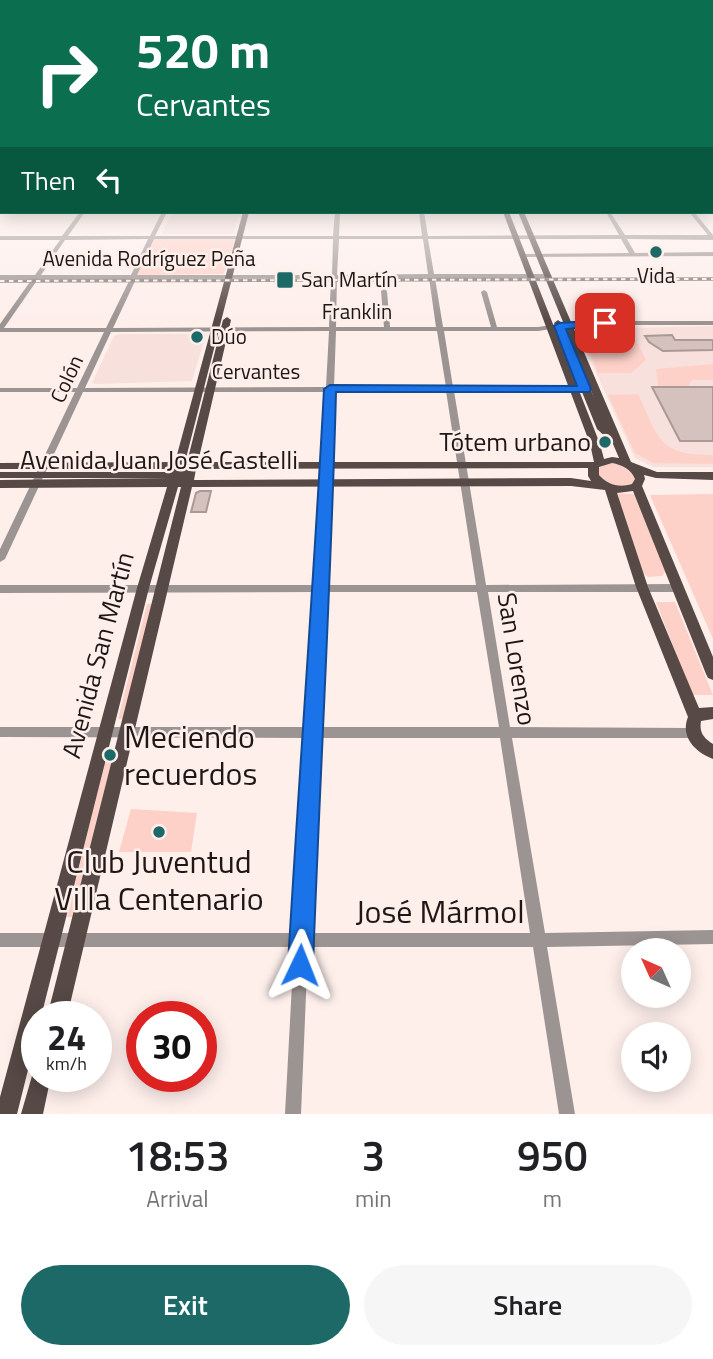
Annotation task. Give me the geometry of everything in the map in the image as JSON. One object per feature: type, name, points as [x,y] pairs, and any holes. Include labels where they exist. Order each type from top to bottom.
[{"type":"main road","name":"Avenida San Martín","points":[[61,1001],[128,732],[161,588],[183,475],[236,269],[245,217]]},
{"type":"main road","name":"Avenida San Martín","points":[[243,237],[252,217]]},
{"type":"main road","points":[[510,217],[524,237]]},
{"type":"main road","points":[[516,217],[540,276],[555,327],[579,389],[595,443],[597,464],[593,476],[607,487],[642,587],[695,717]]},
{"type":"main road","points":[[522,217],[524,237]]},
{"type":"main road","points":[[531,255],[540,276],[569,324],[619,445],[629,465],[639,475],[637,485],[713,674]]},
{"type":"main road","points":[[579,389],[601,429],[619,445]]},
{"type":"main road","points":[[595,443],[601,429]]},
{"type":"main road","name":"Avenida Juan José Castelli","points":[[464,474],[597,464],[612,460],[629,465]]},
{"type":"main road","points":[[629,465],[656,475],[713,476]]},
{"type":"main road","name":"Avenida Juan José Castelli","points":[[0,466],[40,474],[464,474],[571,482],[621,490],[637,485]]},
{"type":"main road","name":"Avenida Juan José Castelli","points":[[533,474],[567,466]]},
{"type":"main road","name":"Avenida Juan José Castelli","points":[[0,484],[40,474]]},
{"type":"main road","name":"Avenida Juan José Castelli","points":[[0,475],[533,474],[571,482]]},
{"type":"main road","name":"Avenida San Martín","points":[[6,1114],[144,588],[183,475]]},
{"type":"main road","points":[[637,485],[713,483]]},
{"type":"main road","points":[[705,748],[691,724],[695,717],[703,713],[713,713]]},
{"type":"main road","points":[[32,1114],[37,1092]]},
{"type":"street","points":[[0,330],[79,217]]},
{"type":"street","name":"Colón","points":[[0,559],[162,217]]},
{"type":"street","points":[[293,1114],[311,732],[322,588],[337,217]]},
{"type":"street","name":"San Lorenzo","points":[[422,217],[567,1114]]},
{"type":"street","points":[[611,217],[633,254]]},
{"type":"street","points":[[695,217],[713,237]]},
{"type":"street","points":[[0,238],[713,237]]},
{"type":"street","points":[[531,255],[713,254]]},
{"type":"street","name":"Avenida Rodríguez Peña","points":[[0,277],[133,276],[236,269],[335,276],[540,276]]},
{"type":"street","points":[[384,291],[387,330]]},
{"type":"street","points":[[484,292],[495,330]]},
{"type":"street","name":"Franklin","points":[[0,330],[495,330],[569,324],[713,323]]},
{"type":"street","name":"Cervantes","points":[[0,390],[596,389]]},
{"type":"street","points":[[0,589],[677,588]]},
{"type":"street","points":[[0,732],[506,732],[705,748]]},
{"type":"street","name":"José Mármol","points":[[0,940],[539,940],[713,937]]},
{"type":"shaded area","points":[[171,217],[238,217],[233,234],[162,234]]},
{"type":"shaded area","points":[[236,239],[224,274],[136,275],[152,240]]},
{"type":"shaded area","points":[[713,326],[713,467],[653,467],[635,458],[576,329]]},
{"type":"shaded area","points":[[632,333],[646,360],[631,373],[598,373],[582,334]]},
{"type":"shaded area","points":[[206,334],[192,381],[92,383],[114,336]]},
{"type":"shaded area","points":[[713,364],[713,380],[692,380],[688,386],[658,386],[656,369]]},
{"type":"shaded area","points":[[638,394],[656,433],[663,441],[681,452],[713,455],[713,464],[653,463],[635,453],[608,395]]},
{"type":"shaded area","points":[[608,462],[627,466],[637,477],[634,484],[624,488],[599,481],[595,469]]},
{"type":"shaded area","points":[[613,493],[635,494],[666,571],[662,576],[648,577],[642,572]]},
{"type":"shaded area","points":[[713,494],[713,639],[650,495]]},
{"type":"shaded area","points":[[656,602],[675,602],[713,695],[692,695]]},
{"type":"shaded area","points":[[147,604],[153,604],[125,719],[118,719]]},
{"type":"shaded area","points":[[107,752],[116,752],[77,917],[67,917]]},
{"type":"shaded area","name":"Club Juventud Villa Centenario","points":[[131,809],[197,813],[191,852],[119,852]]},
{"type":"building","points":[[672,335],[675,340],[713,340],[713,350],[663,351],[645,336]]},
{"type":"building","points":[[652,387],[713,387],[713,441],[680,441]]},
{"type":"building","points":[[211,491],[206,512],[191,512],[196,493]]},
{"type":"railway","points":[[0,281],[713,279]]},
{"type":"place","name":"Vida","points":[[656,252]]},
{"type":"place","name":"San Martín","points":[[285,280]]},
{"type":"place","name":"Dúo","points":[[197,337]]},
{"type":"place","name":"Tótem urbano","points":[[605,442]]},
{"type":"place","name":"Meciendo recuerdos","points":[[110,755]]},
{"type":"place","name":"Club Juventud Villa Centenario","points":[[159,832]]},
{"type":"route","points":[[300,965],[311,732],[322,588],[330,389],[584,389],[559,326],[605,323]]}]
